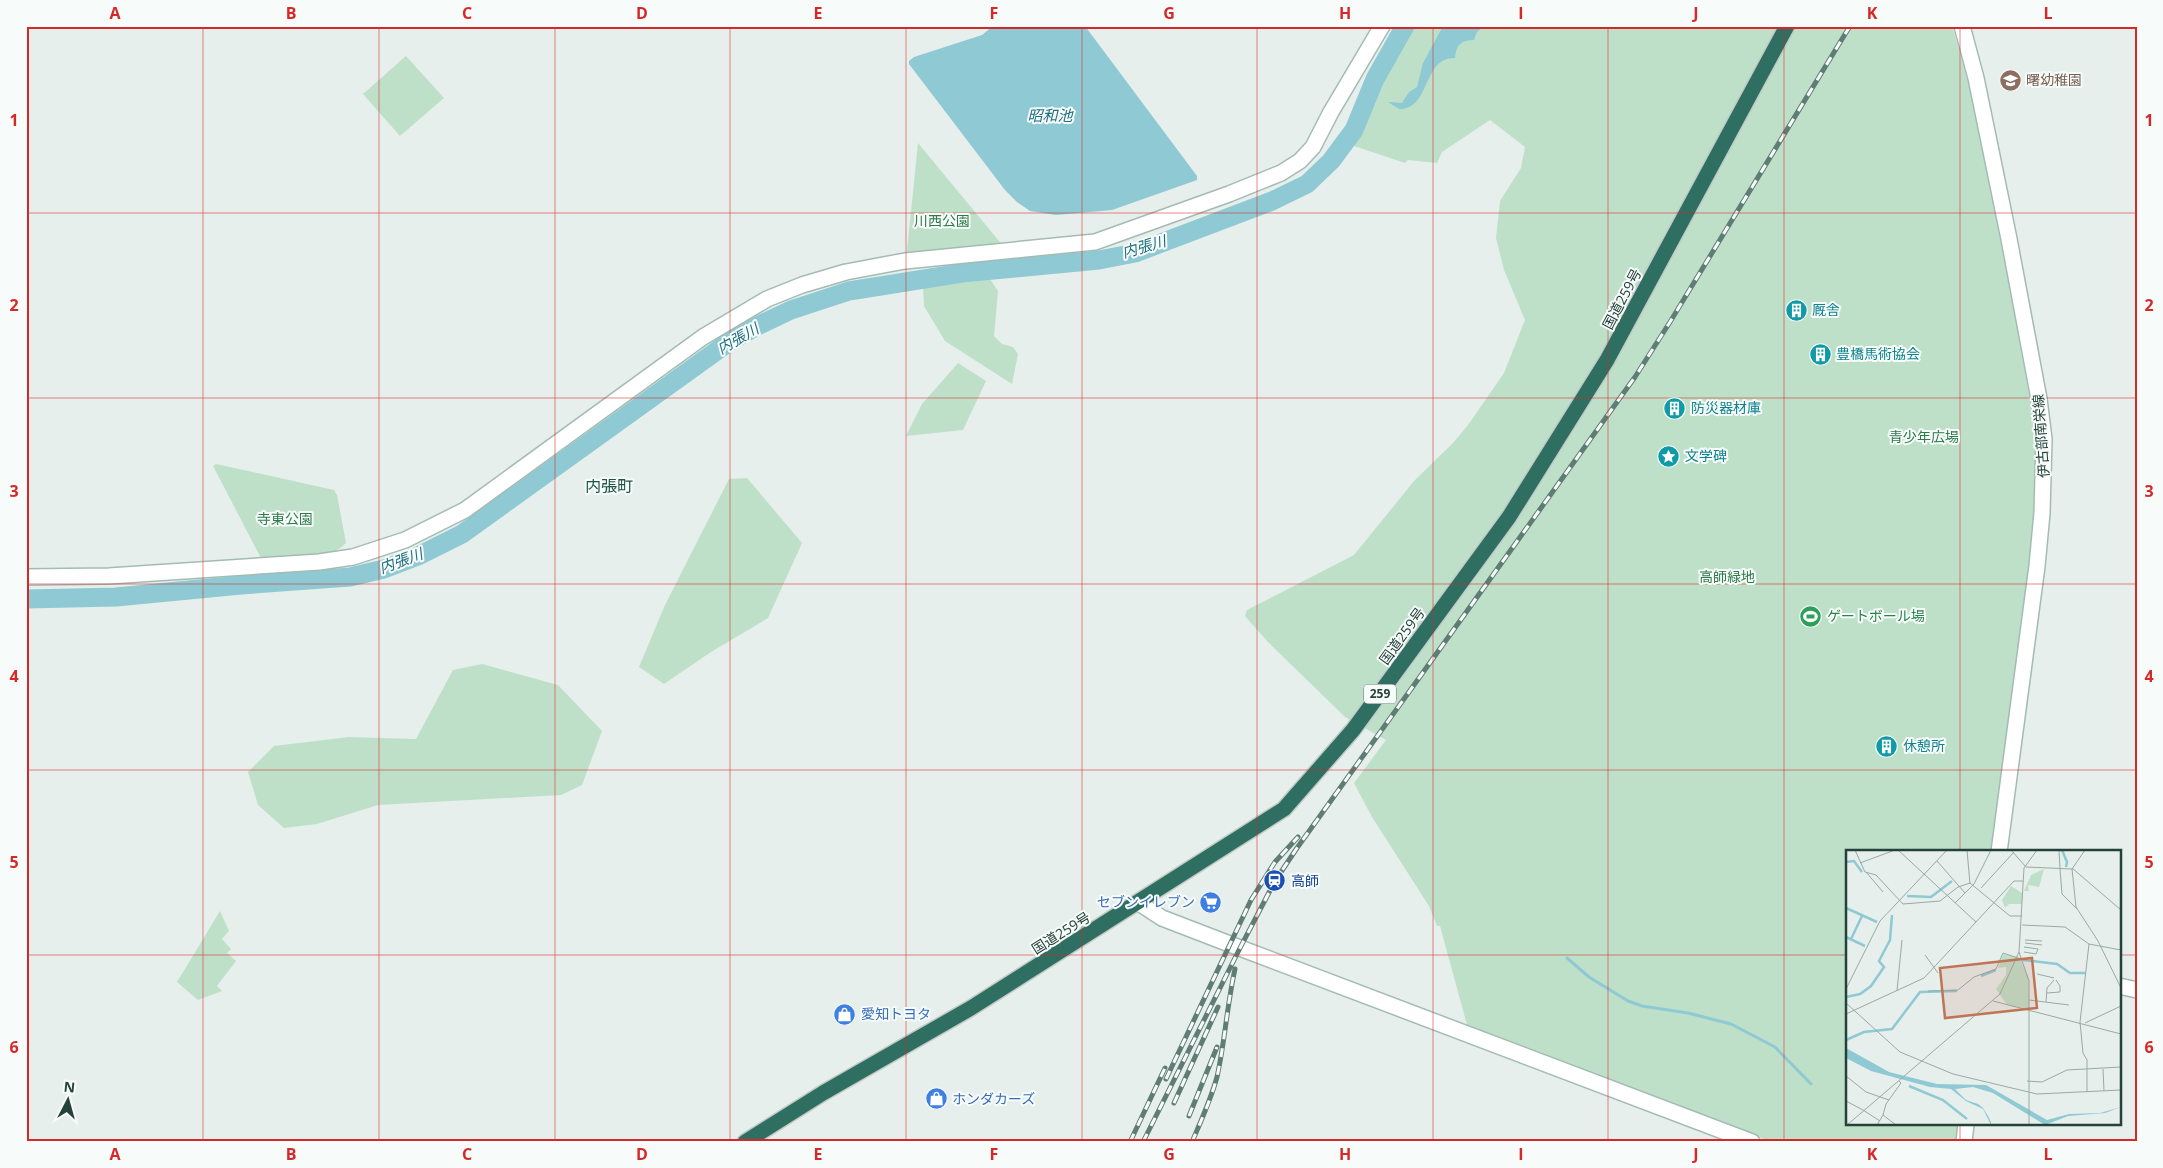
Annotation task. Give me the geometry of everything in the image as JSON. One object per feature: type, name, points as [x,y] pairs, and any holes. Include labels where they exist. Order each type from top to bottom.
[{"type":"highway","name":"国道259号","points":[[746,1142],[823,1093],[971,1008],[1139,903],[1284,809],[1353,730],[1509,517],[1607,360],[1787,26]]},
{"type":"street","points":[[26,577],[109,576],[319,562],[353,557],[405,540],[464,510],[703,337],[746,310],[802,285],[846,272],[905,261],[1095,242],[1229,194],[1281,173],[1300,161],[1313,148],[1331,112],[1382,26]]},
{"type":"street","name":"伊古部南栄線","points":[[1962,26],[1976,78],[2009,238],[2039,399],[2044,438],[2043,495],[2037,566],[2000,850]]},
{"type":"street","points":[[1139,903],[1162,918],[1752,1142]]},
{"type":"street","points":[[2120,986],[2137,990]]},
{"type":"street","points":[[1964,1142],[1966,1126]]},
{"type":"green space","name":"高師緑地","points":[[1396,26],[1952,26],[1973,100],[2016,321],[2032,412],[2035,446],[2035,490],[2037,494],[2028,584],[1991,850],[1846,850],[1846,1126],[1960,1126],[1958,1142],[1772,1142],[1472,1029],[1467,1025],[1440,926],[1437,926],[1429,906],[1372,817],[1354,783],[1386,740],[1345,717],[1267,641],[1245,616],[1247,610],[1354,555],[1414,481],[1453,443],[1468,425],[1504,373],[1525,320],[1504,270],[1496,238],[1500,201],[1521,168],[1525,147],[1490,120],[1442,152],[1437,163],[1408,160],[1405,163],[1354,146],[1382,76],[1371,69]]},
{"type":"green space","points":[[406,56],[444,98],[400,136],[363,94]]},
{"type":"green space","name":"川西公園","points":[[918,143],[1004,247],[909,255],[907,251]]},
{"type":"green space","points":[[990,279],[998,291],[994,336],[1002,344],[1013,347],[1018,354],[1012,384],[945,341],[924,306],[923,286]]},
{"type":"green space","points":[[958,363],[986,381],[963,430],[906,436],[922,404]]},
{"type":"green space","name":"寺東公園","points":[[216,464],[334,490],[337,495],[346,543],[339,549],[319,556],[262,560],[213,466]]},
{"type":"green space","points":[[747,478],[802,543],[768,618],[711,652],[664,684],[639,667],[665,605],[729,479]]},
{"type":"green space","points":[[482,664],[558,685],[602,731],[582,785],[561,795],[378,805],[317,824],[284,828],[258,805],[248,772],[274,746],[349,737],[416,739],[453,670]]},
{"type":"green space","points":[[220,911],[229,931],[222,939],[231,949],[227,953],[236,961],[217,986],[222,991],[198,1000],[177,982]]},
{"type":"water","name":"昭和池","points":[[993,26],[1085,26],[1197,176],[1197,180],[1112,210],[1056,215],[1030,211],[1017,202],[1005,190],[909,64],[909,61],[914,57],[982,35]]},
{"type":"water","points":[[1443,26],[1484,26],[1477,32],[1474,40],[1460,44],[1455,58],[1444,60],[1437,66],[1417,101],[1409,107],[1399,109],[1388,102],[1402,103],[1409,92],[1417,87],[1423,63]]},
{"type":"waterway","name":"内張川","points":[[26,599],[116,597],[350,577],[384,569],[418,556],[462,534],[729,342],[791,310],[849,291],[962,273],[1099,260],[1135,253],[1272,201],[1307,184],[1331,161],[1354,130],[1375,79],[1405,26]]},
{"type":"waterway","name":"内張川","points":[[2133,26],[2137,28]]},
{"type":"waterway","points":[[1567,958],[1589,977],[1628,1001],[1642,1006],[1688,1013],[1731,1024],[1775,1047],[1811,1084]]},
{"type":"railway","points":[[1143,1142],[1275,881],[1635,377],[1850,26]]},
{"type":"railway","points":[[1166,1079],[1251,900],[1275,862],[1298,837]]},
{"type":"railway","points":[[1192,1142],[1209,1102],[1217,1077],[1235,969]]},
{"type":"railway","points":[[1174,1103],[1218,1007]]},
{"type":"railway","points":[[1189,1116],[1217,1047]]},
{"type":"railway","points":[[1130,1142],[1165,1068]]},
{"type":"place","name":"曙幼稚園","points":[[2010,80]]},
{"type":"place","name":"厩舎","points":[[1796,310]]},
{"type":"place","name":"豊橋馬術協会","points":[[1820,354]]},
{"type":"place","name":"防災器材庫","points":[[1675,408]]},
{"type":"place","name":"文学碑","points":[[1669,456]]},
{"type":"place","name":"ゲートボール場","points":[[1811,616]]},
{"type":"place","name":"休憩所","points":[[1887,746]]},
{"type":"place","name":"高師","points":[[1275,881]]},
{"type":"place","name":"セブンイレブン","points":[[1211,902]]},
{"type":"place","name":"愛知トヨタ","points":[[845,1014]]},
{"type":"place","name":"ホンダカーズ","points":[[936,1099]]},
{"type":"district","name":"内張町","points":[[609,486]]},
{"type":"park label","name":"青少年広場","points":[[1924,437]]}]
